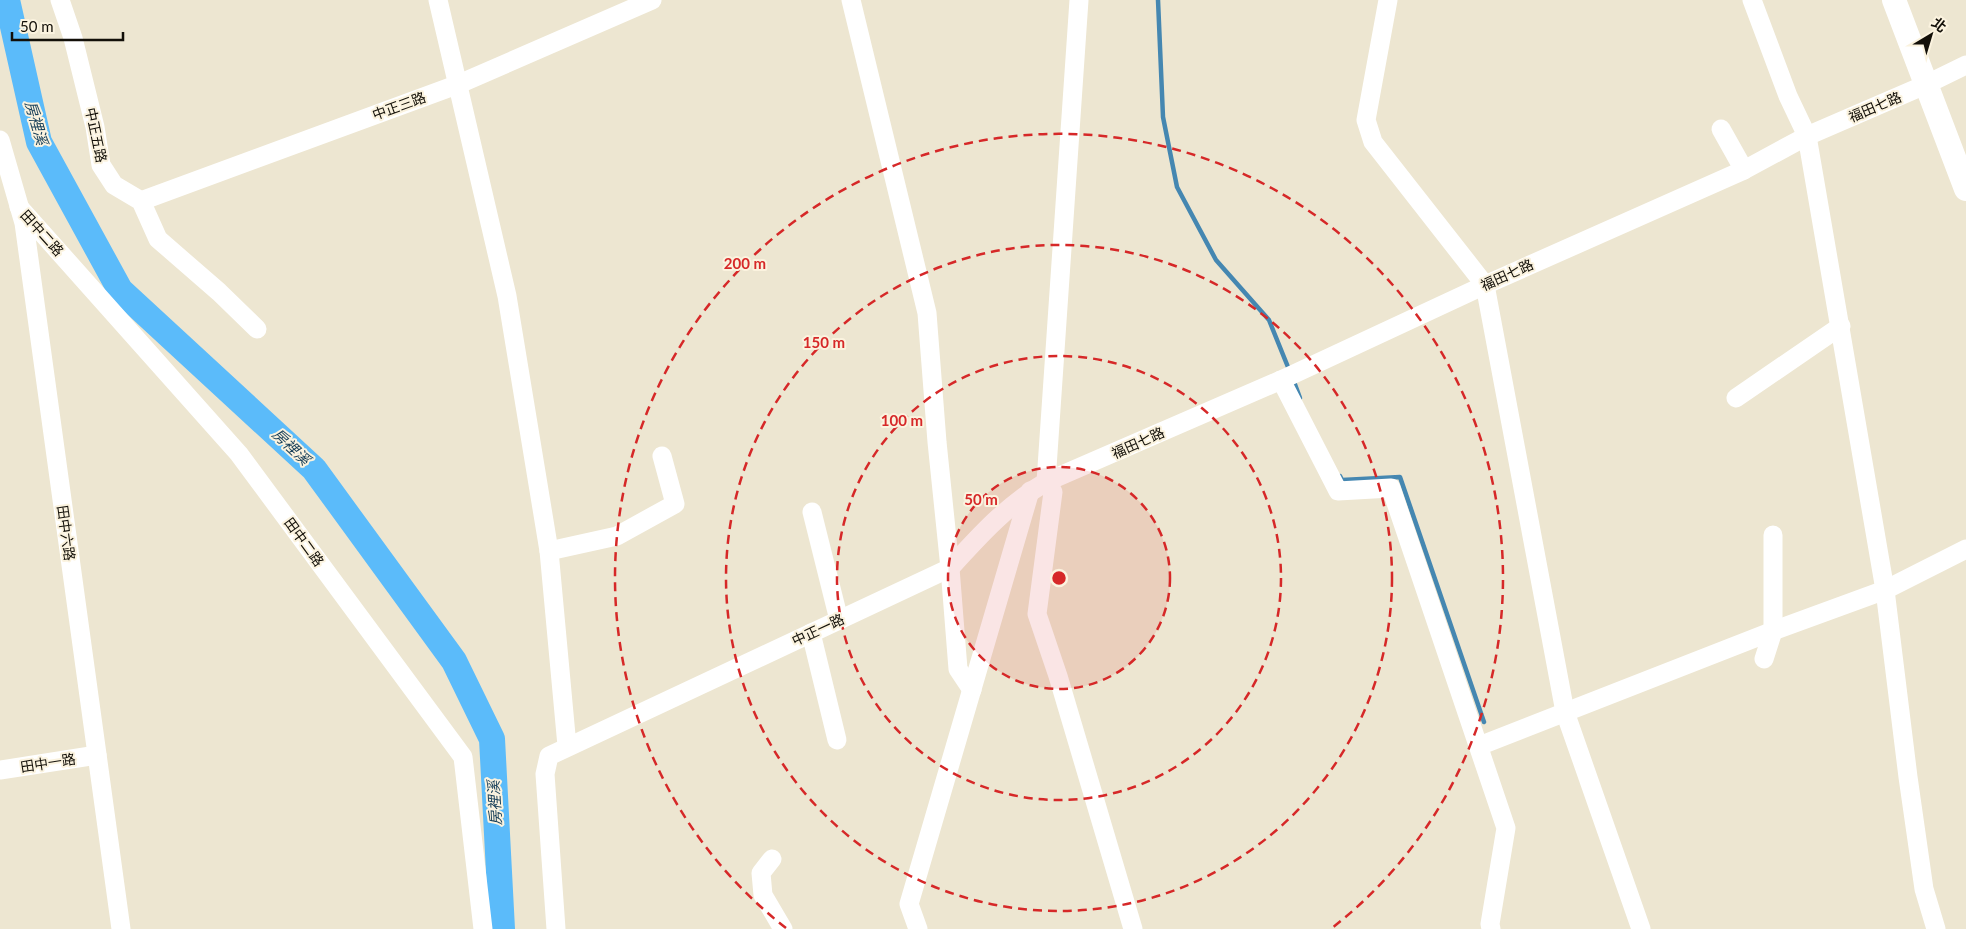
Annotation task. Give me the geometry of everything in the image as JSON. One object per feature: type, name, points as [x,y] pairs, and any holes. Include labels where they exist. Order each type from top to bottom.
[{"type":"main road","points":[[1894,0],[1966,189]]},
{"type":"lane","name":"中正五路","points":[[60,0],[73,38],[95,127],[101,165],[114,185],[141,201]]},
{"type":"lane","points":[[438,0],[508,296],[549,551],[568,746]]},
{"type":"lane","name":"中正三路","points":[[141,201],[459,84],[652,0]]},
{"type":"lane","points":[[851,0],[927,313],[958,668],[972,690]]},
{"type":"lane","points":[[918,929],[909,904],[972,690],[1038,487],[1079,0]]},
{"type":"lane","points":[[1388,0],[1366,120],[1372,142],[1486,285],[1565,712],[1641,929]]},
{"type":"lane","points":[[1752,0],[1788,96],[1807,136],[1885,590],[1924,889],[1936,929]]},
{"type":"lane","name":"福田七路","points":[[1038,487],[1281,380],[1486,285],[1744,170],[1807,136],[1926,85],[1966,65]]},
{"type":"lane","points":[[1721,129],[1744,170]]},
{"type":"lane","name":"田中六路","points":[[0,140],[24,223],[121,929]]},
{"type":"lane","points":[[141,201],[158,239],[219,292],[257,329]]},
{"type":"lane","name":"田中二路","points":[[19,207],[239,454],[462,758],[483,929]]},
{"type":"lane","points":[[1736,398],[1841,326]]},
{"type":"lane","points":[[1281,380],[1338,491],[1391,488],[1480,746],[1506,828],[1490,924],[1491,929]]},
{"type":"lane","points":[[549,551],[617,536],[675,504],[662,456]]},
{"type":"lane","points":[[1038,487],[1053,492],[1037,614],[1058,676],[1133,929]]},
{"type":"lane","name":"中正一路","points":[[556,929],[545,774],[549,756],[950,568],[1004,512],[1038,487]]},
{"type":"lane","points":[[812,512],[839,620]]},
{"type":"lane","points":[[1764,659],[1773,631],[1773,535]]},
{"type":"lane","points":[[1480,746],[1773,631],[1885,590],[1966,549]]},
{"type":"lane","points":[[811,633],[836,740]]},
{"type":"lane","name":"田中一路","points":[[0,770],[97,755]]},
{"type":"lane","points":[[772,859],[761,873],[763,895],[783,929]]},
{"type":"waterway","name":"房裡溪","points":[[7,0],[39,142],[120,290],[314,469],[454,661],[492,739],[502,929]]},
{"type":"waterway","points":[[1158,0],[1163,117],[1177,187],[1216,260],[1269,320],[1290,372]]},
{"type":"waterway","points":[[1293,379],[1300,398]]},
{"type":"waterway","points":[[1340,476],[1342,480],[1400,477],[1484,722]]}]
